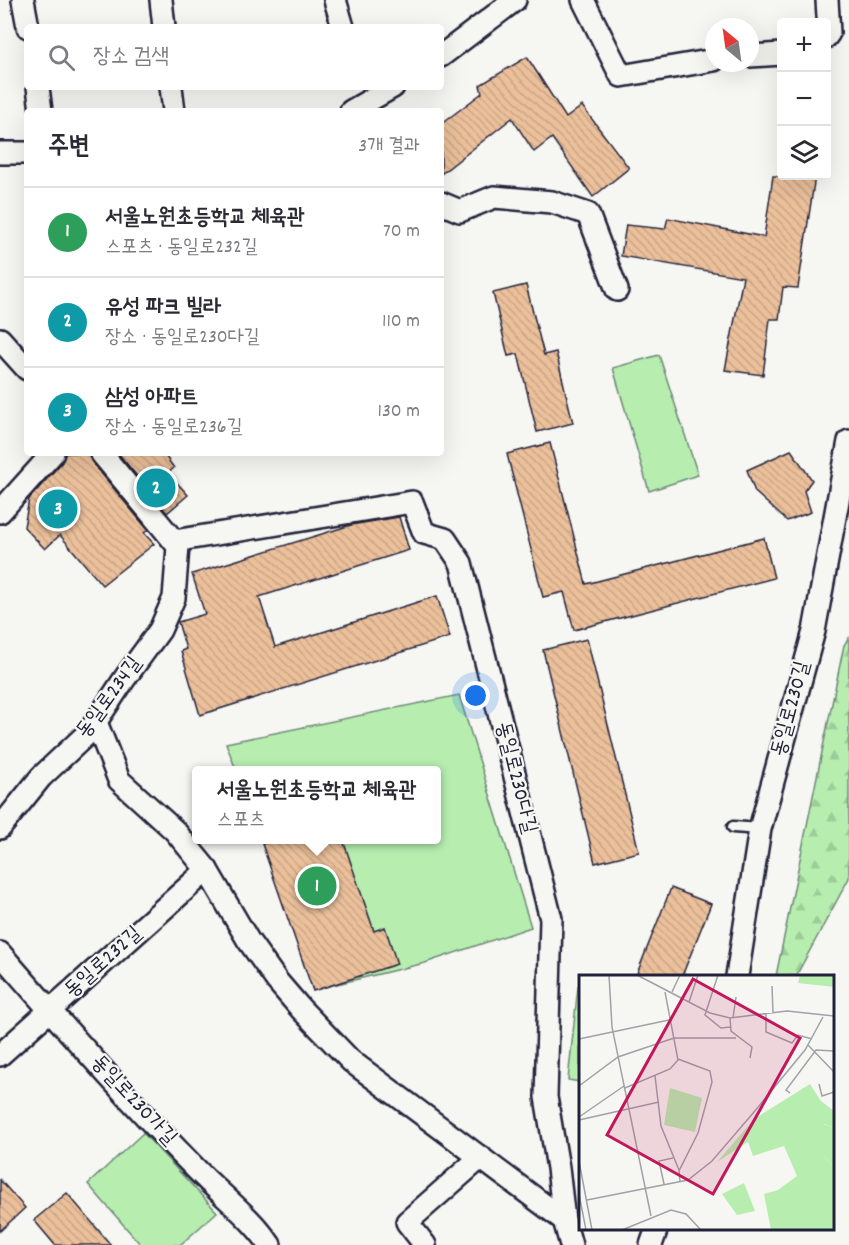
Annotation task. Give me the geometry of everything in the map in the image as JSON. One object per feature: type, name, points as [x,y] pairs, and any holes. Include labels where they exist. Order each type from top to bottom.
[{"type":"street","points":[[23,0],[27,24]]},
{"type":"street","points":[[161,0],[164,24]]},
{"type":"street","points":[[334,0],[342,24]]},
{"type":"street","points":[[444,54],[515,0]]},
{"type":"street","points":[[584,0],[621,76],[705,62]]},
{"type":"street","points":[[827,0],[828,18]]},
{"type":"street","points":[[759,55],[777,54]]},
{"type":"street","points":[[38,90],[41,108]]},
{"type":"street","points":[[171,90],[174,108]]},
{"type":"street","points":[[358,104],[387,90]]},
{"type":"street","points":[[0,153],[24,153]]},
{"type":"street","points":[[447,210],[494,197],[552,202],[588,214],[617,290]]},
{"type":"street","points":[[0,339],[24,366]]},
{"type":"street","name":"동일로230길","points":[[737,975],[760,829],[814,631],[849,441]]},
{"type":"street","points":[[0,512],[50,456]]},
{"type":"street","points":[[104,456],[176,543]]},
{"type":"street","name":"동일로230다길","points":[[176,543],[412,502],[424,533],[445,539],[461,563],[551,920],[546,1096],[564,1220],[571,1245]]},
{"type":"street","name":"동일로234길","points":[[0,828],[41,777],[89,732],[160,630],[174,598],[176,543]]},
{"type":"street","points":[[96,722],[119,780],[175,831],[207,870],[248,940],[277,981],[301,1009],[351,1061],[564,1220]]},
{"type":"street","name":"동일로232길","points":[[0,1055],[207,870]]},
{"type":"street","name":"동일로230가길","points":[[0,953],[197,1170],[259,1228],[270,1245]]},
{"type":"street","points":[[425,1245],[406,1222],[481,1158]]},
{"type":"street","points":[[651,1245],[656,1230]]},
{"type":"lane","points":[[733,827],[760,829]]},
{"type":"green space","points":[[659,355],[698,475],[649,491],[613,368]]},
{"type":"green space","points":[[849,638],[849,878],[797,975],[776,975],[844,645]]},
{"type":"green space","points":[[459,695],[531,927],[425,963],[316,989],[262,844],[441,844],[441,766],[235,766],[226,743]]},
{"type":"green space","points":[[578,986],[579,986],[579,1082],[568,1080]]},
{"type":"green space","points":[[143,1133],[217,1212],[180,1245],[141,1245],[88,1184]]},
{"type":"building","points":[[527,57],[566,118],[582,106],[629,168],[593,197],[552,138],[534,152],[512,118],[444,172],[444,122],[482,93],[480,85]]},
{"type":"building","points":[[773,176],[777,176],[777,180],[814,180],[798,288],[783,287],[779,319],[770,319],[763,375],[725,370],[743,277],[621,256],[626,225],[665,229],[668,218],[764,237]]},
{"type":"building","points":[[526,285],[544,355],[556,352],[573,423],[537,432],[518,354],[508,356],[493,293]]},
{"type":"building","points":[[550,443],[586,584],[764,538],[774,578],[574,630],[564,592],[543,597],[507,454]]},
{"type":"building","points":[[791,450],[812,480],[804,491],[811,512],[787,521],[755,492],[747,470]]},
{"type":"building","points":[[64,456],[90,456],[91,461],[148,530],[144,533],[154,544],[102,585],[60,535],[45,549],[24,527],[29,499],[62,462]]},
{"type":"building","points":[[120,456],[165,456],[174,468],[168,473],[188,495],[167,513]]},
{"type":"building","points":[[399,517],[409,550],[259,597],[275,647],[437,596],[450,637],[200,715],[181,651],[186,649],[178,622],[205,614],[192,574],[351,525]]},
{"type":"building","points":[[587,639],[639,852],[595,863],[543,650]]},
{"type":"building","points":[[262,844],[344,844],[374,931],[385,927],[397,964],[313,991]]},
{"type":"building","points":[[671,888],[711,904],[682,975],[636,975]]},
{"type":"building","points":[[0,1180],[25,1208],[0,1231]]},
{"type":"building","points":[[67,1193],[111,1245],[55,1245],[34,1220]]},
{"type":"place","name":"유성 파크 빌라","points":[[156,488]]},
{"type":"place","name":"삼성 아파트","points":[[58,509]]},
{"type":"place","name":"서울노원초등학교 체육관","points":[[317,886]]}]
